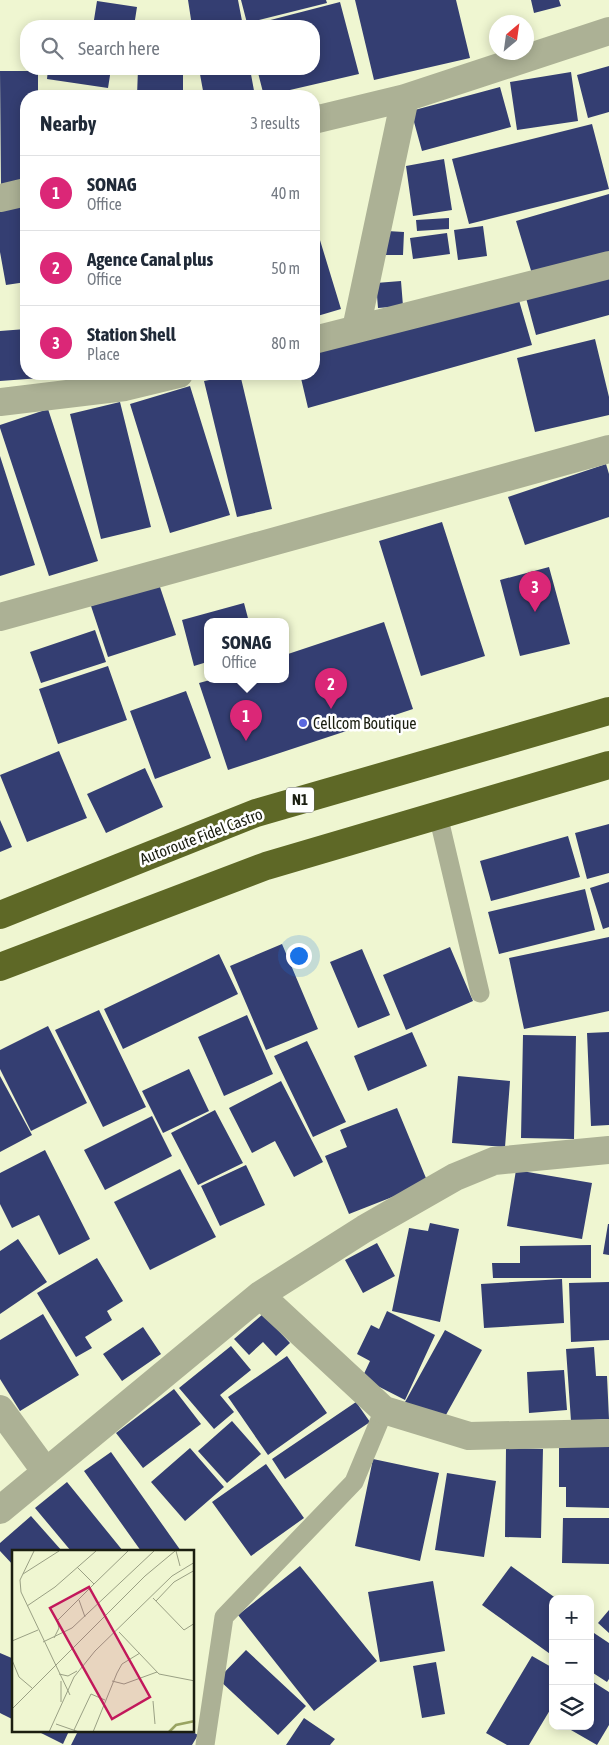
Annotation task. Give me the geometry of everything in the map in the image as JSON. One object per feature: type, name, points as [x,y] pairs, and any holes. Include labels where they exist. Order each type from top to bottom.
[{"type":"highway","name":"Autoroute Fidel Castro","points":[[0,915],[256,813],[609,711]]},
{"type":"highway","points":[[0,967],[266,866],[609,765]]},
{"type":"street","points":[[320,119],[405,98],[609,31]]},
{"type":"street","points":[[356,329],[405,98]]},
{"type":"street","points":[[0,198],[20,193]]},
{"type":"street","points":[[320,338],[609,265]]},
{"type":"street","points":[[0,402],[125,388],[156,380]]},
{"type":"street","points":[[0,617],[609,449]]},
{"type":"street","points":[[0,1510],[260,1295],[364,1230],[455,1177],[494,1160],[609,1150]]},
{"type":"street","points":[[260,1295],[384,1410],[469,1436],[609,1433]]},
{"type":"street","points":[[0,1409],[46,1472]]},
{"type":"lane","points":[[438,815],[480,993]]},
{"type":"lane","points":[[205,1745],[224,1617],[354,1482],[384,1410]]},
{"type":"building","points":[[188,0],[238,0],[242,20],[191,20]]},
{"type":"building","points":[[241,0],[326,0],[327,3],[259,20],[246,20]]},
{"type":"building","points":[[355,0],[456,0],[470,58],[374,80]]},
{"type":"building","points":[[531,0],[559,0],[561,6],[534,13]]},
{"type":"building","points":[[97,1],[137,7],[135,20],[94,20]]},
{"type":"building","points":[[340,2],[359,74],[290,90],[262,90],[259,75],[320,75],[320,20],[270,20]]},
{"type":"building","points":[[609,66],[609,112],[588,118],[577,75]]},
{"type":"building","points":[[0,71],[20,71],[20,75],[38,75],[38,90],[20,90],[20,188],[1,188]]},
{"type":"building","points":[[571,72],[578,121],[517,130],[510,82]]},
{"type":"building","points":[[47,75],[110,75],[108,88],[47,79]]},
{"type":"building","points":[[138,75],[183,75],[183,90],[137,90]]},
{"type":"building","points":[[200,75],[251,75],[254,90],[203,90]]},
{"type":"building","points":[[500,87],[511,127],[422,151],[411,111]]},
{"type":"building","points":[[592,124],[609,189],[469,224],[452,159]]},
{"type":"building","points":[[444,159],[452,210],[413,216],[406,166]]},
{"type":"building","points":[[609,194],[609,254],[533,277],[516,221]]},
{"type":"building","points":[[20,203],[20,283],[6,285],[0,252],[0,206]]},
{"type":"building","points":[[449,218],[449,229],[417,231],[416,220]]},
{"type":"building","points":[[483,226],[487,256],[458,260],[454,230]]},
{"type":"building","points":[[387,231],[404,232],[403,255],[386,255]]},
{"type":"building","points":[[447,233],[450,254],[413,259],[410,238]]},
{"type":"building","points":[[320,240],[341,309],[320,315]]},
{"type":"building","points":[[609,275],[609,315],[536,335],[526,298]]},
{"type":"building","points":[[401,281],[403,306],[378,308],[376,283]]},
{"type":"building","points":[[518,297],[532,345],[308,408],[301,380],[320,380],[320,349]]},
{"type":"building","points":[[20,329],[20,380],[0,381],[0,331]]},
{"type":"building","points":[[595,339],[609,397],[609,415],[535,432],[517,358]]},
{"type":"building","points":[[241,380],[272,509],[237,517],[204,381]]},
{"type":"building","points":[[190,386],[230,515],[170,533],[130,404]]},
{"type":"building","points":[[120,402],[151,527],[101,539],[70,414]]},
{"type":"building","points":[[48,409],[98,561],[49,576],[0,428],[0,425]]},
{"type":"building","points":[[0,456],[35,565],[0,576]]},
{"type":"building","points":[[606,464],[609,474],[609,517],[525,545],[508,497]]},
{"type":"building","points":[[442,522],[485,656],[421,676],[379,541]]},
{"type":"building","points":[[549,567],[570,644],[520,656],[500,580]]},
{"type":"building","points":[[159,584],[176,635],[108,657],[91,606]]},
{"type":"building","points":[[244,603],[248,618],[204,618],[204,663],[194,666],[182,620]]},
{"type":"building","points":[[384,622],[413,709],[228,770],[199,683],[289,683],[289,654]]},
{"type":"building","points":[[95,630],[106,662],[41,683],[30,652]]},
{"type":"building","points":[[108,666],[127,720],[58,744],[39,689]]},
{"type":"building","points":[[186,691],[211,758],[155,779],[130,711]]},
{"type":"building","points":[[59,751],[87,818],[27,842],[0,775]]},
{"type":"building","points":[[145,768],[163,807],[106,833],[87,794]]},
{"type":"building","points":[[0,820],[12,847],[0,852]]},
{"type":"building","points":[[609,824],[609,873],[587,879],[575,833]]},
{"type":"building","points":[[568,836],[580,877],[491,901],[480,861]]},
{"type":"building","points":[[609,882],[609,927],[603,929],[590,888]]},
{"type":"building","points":[[585,889],[595,930],[499,954],[488,912]]},
{"type":"building","points":[[609,937],[609,1011],[524,1029],[509,958]]},
{"type":"building","points":[[282,944],[318,1029],[266,1050],[230,966]]},
{"type":"building","points":[[450,947],[473,1001],[406,1030],[383,975]]},
{"type":"building","points":[[362,949],[390,1015],[358,1028],[330,962]]},
{"type":"building","points":[[219,954],[238,994],[123,1049],[104,1009]]},
{"type":"building","points":[[99,1010],[146,1107],[103,1127],[55,1030]]},
{"type":"building","points":[[247,1015],[273,1074],[224,1096],[198,1037]]},
{"type":"building","points":[[48,1026],[87,1103],[31,1131],[0,1069],[0,1050]]},
{"type":"building","points":[[412,1032],[427,1066],[368,1091],[354,1056]]},
{"type":"building","points":[[609,1032],[609,1125],[591,1126],[587,1033]]},
{"type":"building","points":[[523,1035],[576,1036],[574,1139],[521,1138]]},
{"type":"building","points":[[307,1041],[346,1122],[313,1137],[274,1056]]},
{"type":"building","points":[[189,1069],[209,1111],[163,1133],[142,1091]]},
{"type":"building","points":[[0,1076],[32,1135],[0,1152]]},
{"type":"building","points":[[458,1076],[510,1081],[505,1147],[452,1143]]},
{"type":"building","points":[[281,1081],[323,1162],[294,1177],[275,1141],[252,1153],[229,1108]]},
{"type":"building","points":[[397,1108],[428,1183],[349,1214],[325,1156],[347,1147],[340,1130]]},
{"type":"building","points":[[215,1110],[243,1163],[198,1185],[171,1133]]},
{"type":"building","points":[[152,1116],[172,1156],[105,1190],[84,1150]]},
{"type":"building","points":[[45,1150],[90,1239],[59,1255],[39,1215],[12,1228],[0,1204],[0,1173]]},
{"type":"building","points":[[246,1165],[265,1205],[220,1226],[201,1186]]},
{"type":"building","points":[[180,1169],[216,1237],[150,1270],[114,1202]]},
{"type":"building","points":[[516,1170],[592,1183],[582,1239],[507,1226]]},
{"type":"building","points":[[430,1223],[459,1229],[440,1322],[392,1311],[409,1228],[428,1231]]},
{"type":"building","points":[[609,1224],[609,1255],[603,1254]]},
{"type":"building","points":[[18,1239],[47,1282],[0,1314],[0,1251]]},
{"type":"building","points":[[377,1243],[395,1276],[363,1293],[345,1260]]},
{"type":"building","points":[[591,1245],[591,1278],[493,1278],[492,1263],[520,1263],[520,1246]]},
{"type":"building","points":[[97,1258],[123,1301],[107,1311],[112,1320],[85,1337],[92,1348],[76,1357],[37,1293]]},
{"type":"building","points":[[562,1279],[564,1323],[484,1328],[481,1284]]},
{"type":"building","points":[[609,1282],[609,1340],[571,1342],[569,1283]]},
{"type":"building","points":[[387,1311],[435,1335],[405,1400],[362,1378],[370,1361],[357,1354],[371,1325],[379,1329]]},
{"type":"building","points":[[43,1314],[79,1375],[20,1411],[0,1379],[0,1340]]},
{"type":"building","points":[[263,1314],[290,1343],[276,1356],[263,1342],[249,1355],[234,1339]]},
{"type":"building","points":[[143,1327],[161,1354],[122,1381],[103,1354]]},
{"type":"building","points":[[445,1330],[482,1350],[442,1422],[405,1402]]},
{"type":"building","points":[[231,1346],[251,1370],[220,1395],[234,1412],[214,1429],[179,1388]]},
{"type":"building","points":[[594,1347],[596,1376],[607,1376],[609,1419],[571,1421],[566,1349]]},
{"type":"building","points":[[287,1356],[327,1413],[268,1455],[228,1397]]},
{"type":"building","points":[[564,1370],[567,1410],[529,1413],[527,1372]]},
{"type":"building","points":[[174,1389],[201,1424],[143,1468],[116,1433]]},
{"type":"building","points":[[356,1402],[370,1422],[285,1479],[272,1459]]},
{"type":"building","points":[[232,1421],[261,1454],[227,1483],[198,1451]]},
{"type":"building","points":[[609,1442],[609,1508],[566,1507],[566,1487],[559,1487],[559,1446]]},
{"type":"building","points":[[190,1448],[224,1487],[185,1521],[151,1482]]},
{"type":"building","points":[[506,1448],[543,1449],[541,1538],[505,1537]]},
{"type":"building","points":[[111,1452],[180,1550],[140,1550],[84,1471]]},
{"type":"building","points":[[373,1459],[439,1473],[420,1561],[355,1546]]},
{"type":"building","points":[[266,1464],[304,1518],[251,1556],[212,1502]]},
{"type":"building","points":[[447,1473],[496,1481],[484,1557],[435,1550]]},
{"type":"building","points":[[67,1482],[122,1550],[70,1550],[35,1508]]},
{"type":"building","points":[[31,1516],[61,1550],[12,1550],[12,1564],[0,1551],[0,1543]]},
{"type":"building","points":[[563,1518],[609,1518],[609,1564],[562,1563]]},
{"type":"building","points":[[300,1566],[377,1661],[314,1711],[238,1615]]},
{"type":"building","points":[[511,1566],[551,1595],[549,1595],[549,1653],[482,1605]]},
{"type":"building","points":[[433,1581],[445,1651],[380,1662],[368,1592]]},
{"type":"building","points":[[609,1610],[609,1633],[598,1623]]},
{"type":"building","points":[[594,1633],[609,1643],[609,1679],[607,1682],[594,1674]]},
{"type":"building","points":[[246,1650],[306,1706],[278,1735],[218,1679]]},
{"type":"building","points":[[0,1653],[12,1658],[12,1719],[0,1713]]},
{"type":"building","points":[[532,1656],[549,1666],[549,1712],[529,1745],[507,1745],[486,1733]]},
{"type":"building","points":[[436,1662],[445,1714],[422,1718],[413,1666]]},
{"type":"building","points":[[594,1683],[609,1692],[609,1725],[597,1745],[571,1730],[594,1730]]},
{"type":"building","points":[[304,1718],[335,1739],[330,1745],[286,1745]]},
{"type":"building","points":[[39,1732],[69,1732],[63,1744]]},
{"type":"building","points":[[78,1732],[193,1732],[198,1735],[192,1745],[71,1745]]},
{"type":"place","name":"Station Shell","points":[[535,612]]},
{"type":"place","name":"Agence Canal plus","points":[[331,709]]},
{"type":"place","name":"Cellcom Boutique","points":[[303,723]]},
{"type":"place","name":"SONAG","points":[[246,741]]}]
